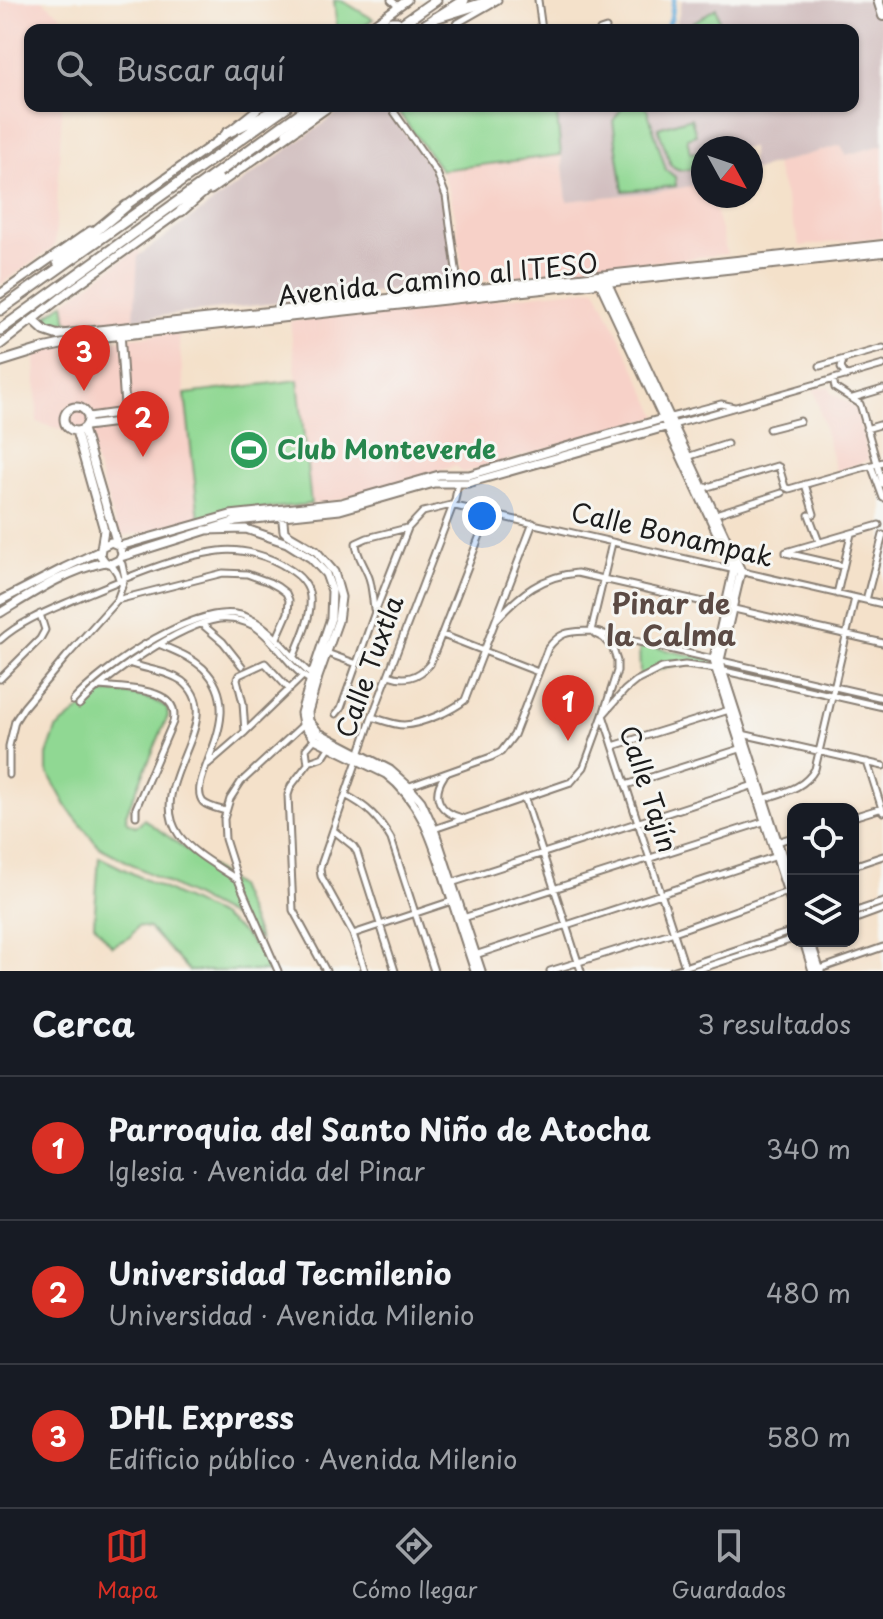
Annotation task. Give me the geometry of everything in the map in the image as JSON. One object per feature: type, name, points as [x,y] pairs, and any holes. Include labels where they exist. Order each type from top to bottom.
[{"type":"highway","points":[[397,24],[436,0]]},
{"type":"highway","points":[[426,24],[464,0]]},
{"type":"highway","points":[[435,18],[496,0]]},
{"type":"highway","points":[[227,133],[272,112]]},
{"type":"highway","points":[[1,309],[277,112]]},
{"type":"highway","points":[[0,330],[302,112]]},
{"type":"highway","points":[[181,211],[268,136]]},
{"type":"highway","points":[[1,309],[126,206]]},
{"type":"main road","points":[[878,0],[883,16]]},
{"type":"main road","name":"Avenida Camino al ITESO","points":[[602,279],[883,245]]},
{"type":"main road","name":"Avenida Camino al ITESO","points":[[33,320],[45,331],[57,335],[120,331],[883,252]]},
{"type":"main road","name":"Avenida Camino al ITESO","points":[[0,362],[120,331]]},
{"type":"street","points":[[372,24],[395,3],[407,0]]},
{"type":"street","points":[[456,24],[496,0]]},
{"type":"street","points":[[538,0],[541,24]]},
{"type":"street","points":[[395,3],[407,15]]},
{"type":"street","points":[[0,294],[253,112]]},
{"type":"street","points":[[260,155],[312,112]]},
{"type":"street","points":[[0,345],[72,289],[321,112]]},
{"type":"street","points":[[394,112],[437,173],[446,196],[459,294]]},
{"type":"street","points":[[602,279],[737,570],[717,659],[729,710],[787,877]]},
{"type":"street","points":[[83,426],[126,421],[120,331]]},
{"type":"street","points":[[0,601],[108,542],[119,545],[230,515],[340,510],[434,483],[459,479],[468,483],[669,422],[846,376],[883,362],[881,349],[820,366]]},
{"type":"street","points":[[843,360],[841,368],[846,376]]},
{"type":"street","points":[[833,379],[835,388],[853,398],[861,407],[883,498]]},
{"type":"street","points":[[853,398],[883,389]]},
{"type":"street","points":[[83,426],[125,412]]},
{"type":"street","points":[[769,429],[800,421]]},
{"type":"street","points":[[669,422],[699,489]]},
{"type":"street","points":[[866,429],[883,424]]},
{"type":"street","points":[[9,775],[9,746],[15,721],[117,600],[122,581],[119,545],[83,426]]},
{"type":"street","points":[[83,426],[104,530],[100,555],[122,581]]},
{"type":"street","points":[[687,457],[727,444]]},
{"type":"street","points":[[719,513],[877,464]]},
{"type":"street","points":[[699,489],[777,466],[784,491]]},
{"type":"street","name":"Calle Tuxtla","points":[[353,934],[319,872],[372,717],[457,494],[459,479]]},
{"type":"street","points":[[805,484],[819,542]]},
{"type":"street","points":[[336,714],[341,708],[408,528],[423,512],[451,505]]},
{"type":"street","name":"Calle Bonampak","points":[[451,505],[883,604]]},
{"type":"street","points":[[388,675],[405,679],[420,674],[430,664],[489,512]]},
{"type":"street","points":[[0,613],[68,575],[236,521],[282,513]]},
{"type":"street","points":[[278,971],[238,880],[225,839],[226,811],[241,782],[306,722],[312,678],[338,621],[341,597],[334,572],[316,551],[284,531],[282,513]]},
{"type":"street","points":[[372,717],[403,725],[426,720],[465,700],[533,523]]},
{"type":"street","points":[[843,566],[786,552],[879,525]]},
{"type":"street","points":[[375,612],[370,581],[356,543],[408,528]]},
{"type":"street","points":[[205,530],[246,529],[287,543],[311,558],[326,574],[332,591],[331,618],[323,652]]},
{"type":"street","points":[[837,594],[851,533]]},
{"type":"street","points":[[866,600],[883,535]]},
{"type":"street","points":[[591,631],[612,542]]},
{"type":"street","points":[[0,640],[40,614],[177,561],[221,550],[246,552],[281,564],[299,577],[309,592],[309,609],[294,656]]},
{"type":"street","points":[[874,570],[882,570]]},
{"type":"street","points":[[117,600],[223,573],[247,574],[286,593],[288,613],[277,638]]},
{"type":"street","points":[[497,619],[523,592],[553,576],[577,573],[883,643]]},
{"type":"street","points":[[761,799],[804,784],[815,769],[855,598]]},
{"type":"street","points":[[220,612],[246,615],[277,638],[312,678],[264,630],[231,619],[215,620],[159,644],[76,703],[92,683],[120,661],[155,639],[220,612]]},
{"type":"street","points":[[0,679],[40,639],[45,630],[40,614]]},
{"type":"street","points":[[202,624],[223,642],[242,666]]},
{"type":"street","points":[[406,788],[501,752],[514,735],[548,648],[556,637],[569,632],[591,631],[883,698]]},
{"type":"street","name":"Calle Tajín","points":[[591,631],[610,646],[617,661],[617,671],[603,715],[685,967]]},
{"type":"street","points":[[443,635],[538,672]]},
{"type":"street","points":[[159,644],[192,659],[209,674],[216,686],[222,717],[199,788],[206,804],[226,811]]},
{"type":"street","points":[[323,652],[357,664]]},
{"type":"street","points":[[129,663],[176,677],[196,698],[199,710],[197,721],[172,785],[171,814],[180,837],[238,880]]},
{"type":"street","points":[[245,732],[237,679],[239,675],[265,663],[289,689]]},
{"type":"street","points":[[431,830],[574,780],[584,767],[603,715],[631,685],[655,671],[685,665],[719,670],[883,707]]},
{"type":"street","points":[[719,670],[744,747]]},
{"type":"street","points":[[207,765],[289,689],[312,678]]},
{"type":"street","points":[[92,683],[149,692],[166,699],[175,715],[136,808],[136,816]]},
{"type":"street","points":[[613,746],[729,710]]},
{"type":"street","points":[[306,722],[330,746],[358,756]]},
{"type":"street","points":[[742,734],[883,766]]},
{"type":"street","points":[[317,736],[390,770],[421,801],[478,971]]},
{"type":"street","points":[[309,762],[306,749],[317,736]]},
{"type":"street","points":[[326,971],[293,910],[288,795],[309,762],[323,757],[330,746]]},
{"type":"street","points":[[626,785],[744,747]]},
{"type":"street","points":[[859,815],[883,809],[867,762]]},
{"type":"street","points":[[448,772],[438,789],[439,803],[450,814],[467,818]]},
{"type":"street","points":[[449,884],[756,784]]},
{"type":"street","points":[[345,795],[366,806],[383,824],[391,839],[434,971]]},
{"type":"street","points":[[525,799],[581,971]]},
{"type":"street","points":[[768,821],[779,855]]},
{"type":"street","points":[[461,919],[768,821]]},
{"type":"street","points":[[333,830],[357,852],[395,971]]},
{"type":"street","points":[[777,842],[787,839]]},
{"type":"street","points":[[473,956],[779,855]]},
{"type":"street","points":[[859,864],[883,856]]},
{"type":"street","points":[[449,884],[452,901],[461,919]]},
{"type":"street","points":[[550,971],[787,892]]},
{"type":"street","points":[[365,971],[353,934],[452,901]]},
{"type":"street","points":[[859,910],[883,902]]},
{"type":"street","points":[[859,918],[883,909]]},
{"type":"street","points":[[672,971],[787,933]]},
{"type":"street","points":[[693,971],[787,941]]},
{"type":"street","points":[[809,947],[817,970],[883,947]]},
{"type":"shaded area","points":[[0,0],[42,0],[67,20],[67,24],[24,24],[24,112],[62,112],[55,244],[0,285]]},
{"type":"shaded area","points":[[682,0],[872,0],[883,31],[883,145],[846,155],[841,145],[763,168],[763,136],[691,136],[691,186],[567,201],[557,112],[859,112],[859,24],[676,24]]},
{"type":"shaded area","points":[[340,112],[389,112],[429,166],[442,193],[454,283],[134,319],[138,256]]},
{"type":"shaded area","points":[[841,145],[846,155],[883,145],[883,237],[800,246],[775,164]]},
{"type":"shaded area","points":[[561,155],[567,201],[691,186],[691,208],[715,208],[727,254],[463,283],[456,219],[441,170]]},
{"type":"shaded area","points":[[140,247],[134,319],[58,330],[45,323],[47,315]]},
{"type":"shaded area","points":[[596,288],[658,417],[462,473],[456,466],[337,500],[311,504],[290,321]]},
{"type":"shaded area","points":[[178,332],[199,519],[119,536],[87,428],[65,431],[37,422],[35,353],[37,350]]},
{"type":"shaded area","points":[[830,386],[831,393],[856,407],[869,460],[836,472],[814,389]]},
{"type":"green space","points":[[334,0],[341,0],[373,19],[366,24],[336,24]]},
{"type":"green space","points":[[716,8],[720,24],[691,24]]},
{"type":"green space","points":[[398,112],[557,112],[561,155],[441,170]]},
{"type":"green space","points":[[619,112],[648,112],[666,170],[675,177],[676,186],[623,191],[613,121]]},
{"type":"green space","points":[[691,118],[696,135],[687,138],[691,168],[679,169],[671,165],[658,128]]},
{"type":"green space","points":[[64,303],[71,328],[51,328],[44,318]]},
{"type":"green space","name":"Club Monteverde","points":[[298,380],[311,504],[199,519],[185,394]]},
{"type":"green space","points":[[639,644],[713,660],[714,667],[676,665],[640,676]]},
{"type":"green space","points":[[111,692],[154,701],[167,708],[168,716],[126,814],[127,822],[135,826],[144,819],[237,886],[260,941],[236,919],[99,847],[68,809],[47,771],[47,755],[56,729],[92,697]]},
{"type":"green space","points":[[99,857],[220,916],[244,934],[263,955],[270,971],[189,971],[149,928],[138,926],[130,937],[112,946],[94,924]]},
{"type":"waterway","points":[[668,24],[674,0]]},
{"type":"place","name":"DHL Express","points":[[84,391]]},
{"type":"place","name":"Club Monteverde","points":[[249,450]]},
{"type":"place","name":"Universidad Tecmilenio","points":[[143,457]]},
{"type":"place","name":"Parroquia del Santo Niño de Atocha","points":[[568,741]]},
{"type":"district","name":"Pinar de la Calma","points":[[671,620]]}]
